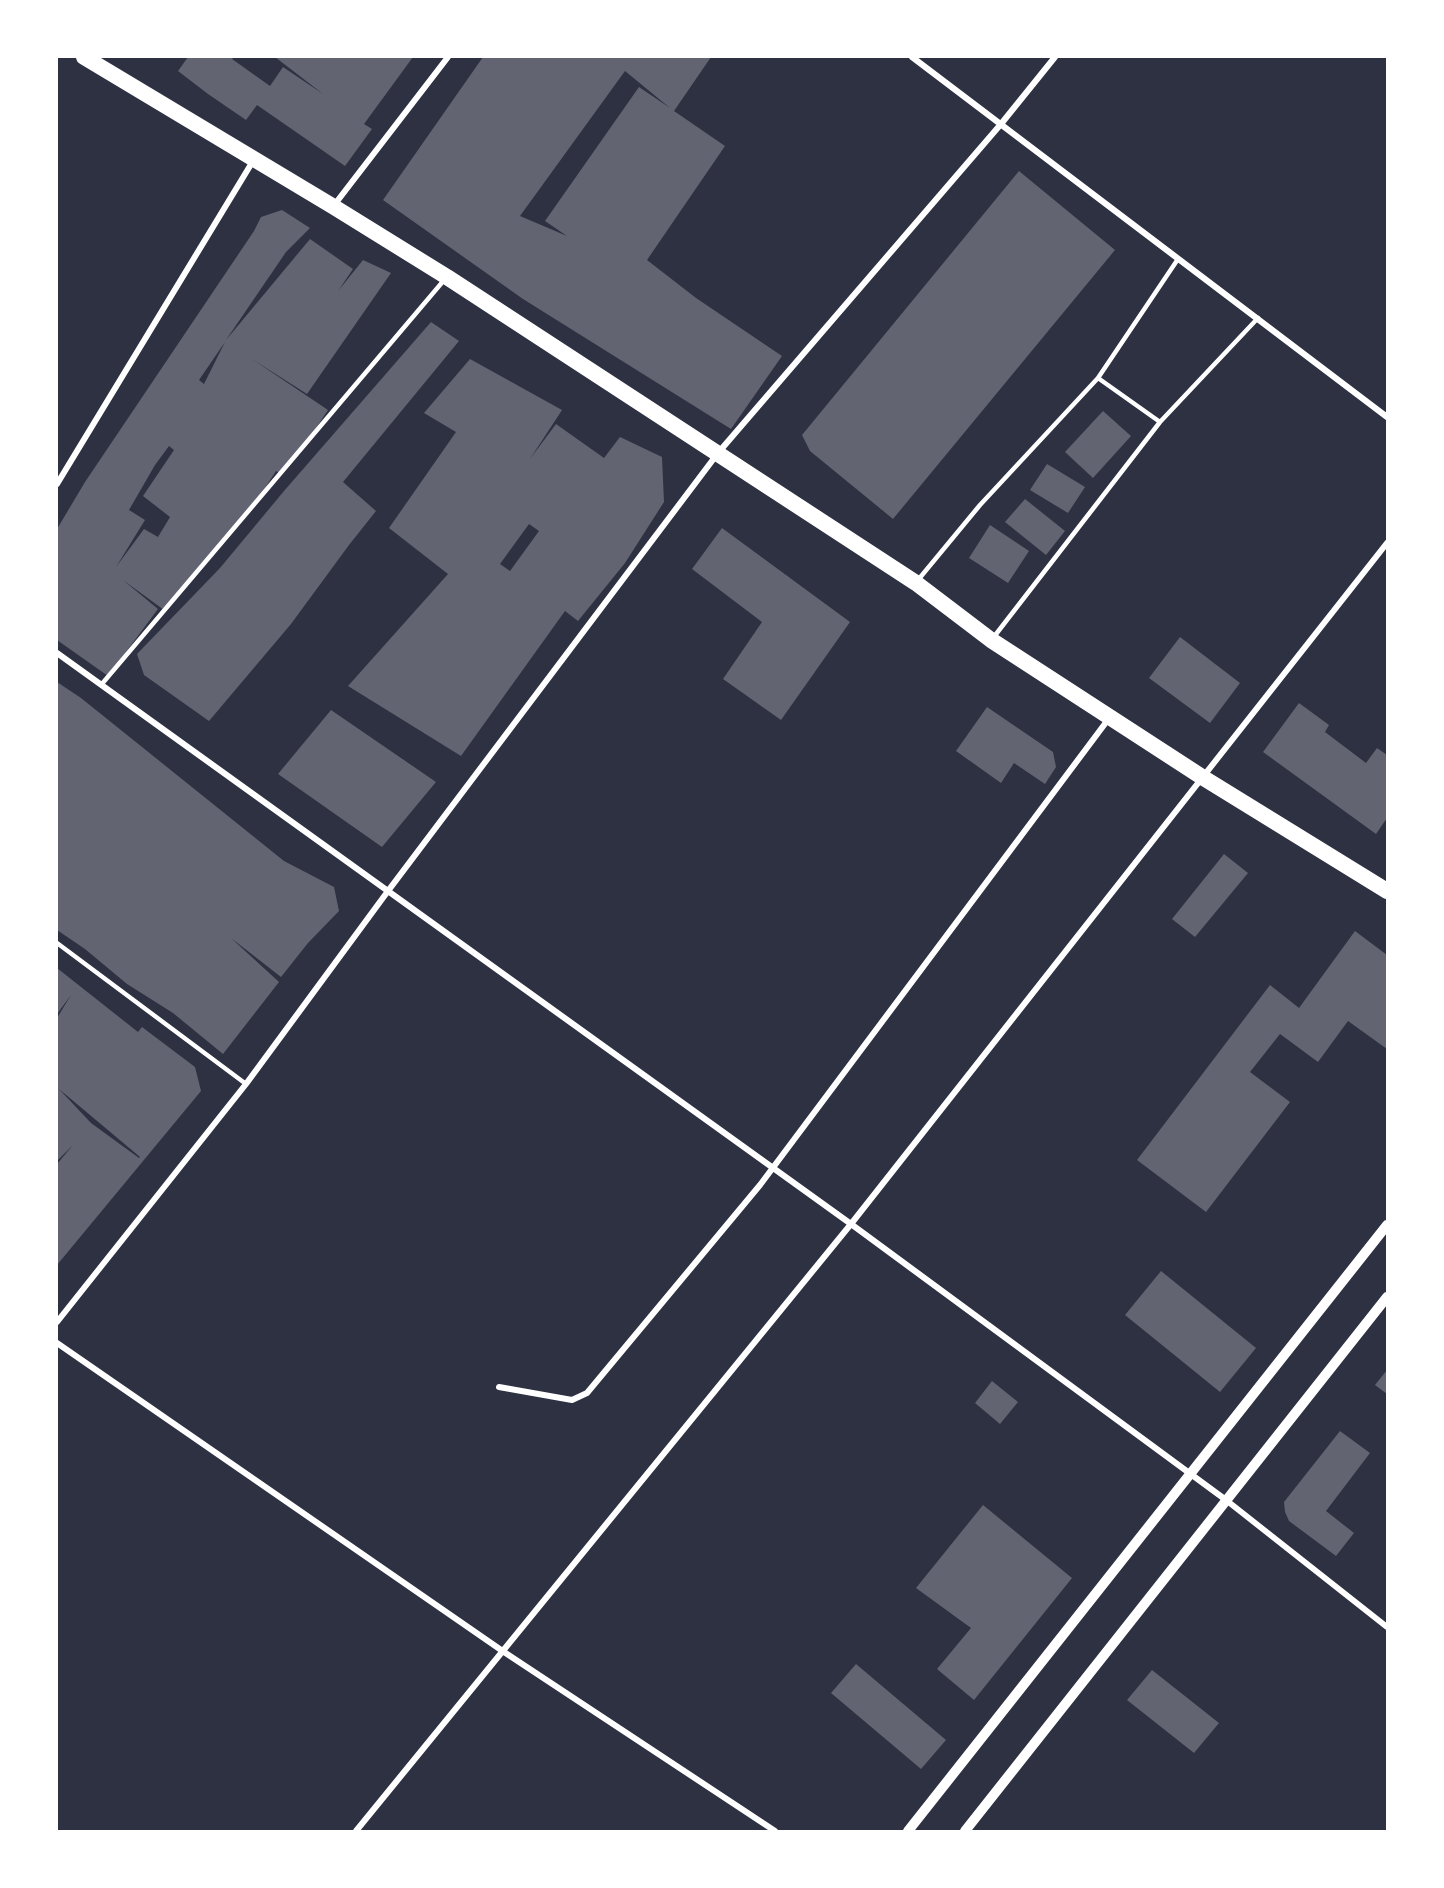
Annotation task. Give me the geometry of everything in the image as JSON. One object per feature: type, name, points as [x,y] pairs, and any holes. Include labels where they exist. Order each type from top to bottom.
[{"type":"highway","points":[[84,57],[447,277],[916,583],[992,640],[1202,777],[1387,891]]},
{"type":"street","points":[[334,207],[448,57]]},
{"type":"street","points":[[912,57],[1387,417]]},
{"type":"street","points":[[57,1322],[246,1084],[388,891],[718,453],[1001,124],[1055,57]]},
{"type":"street","points":[[57,484],[254,159]]},
{"type":"street","points":[[356,1831],[851,1224],[1387,543]]},
{"type":"street","points":[[57,653],[851,1224],[1226,1500],[1387,1627]]},
{"type":"street","points":[[499,1387],[572,1400],[588,1393],[773,1167],[1110,717]]},
{"type":"street","points":[[908,1831],[1387,1225]]},
{"type":"street","points":[[965,1831],[1387,1297]]},
{"type":"street","points":[[57,1343],[504,1652],[775,1831]]},
{"type":"lane","points":[[916,583],[980,505],[1098,378],[1178,259]]},
{"type":"lane","points":[[101,685],[447,277]]},
{"type":"lane","points":[[992,640],[1160,422],[1258,318]]},
{"type":"lane","points":[[1098,378],[1160,422]]},
{"type":"lane","points":[[57,943],[246,1084]]},
{"type":"building","points":[[188,57],[234,57],[232,59],[270,86],[283,67],[323,94],[275,57],[413,57],[364,124],[372,129],[345,166],[257,105],[246,120],[208,94],[178,71]]},
{"type":"building","points":[[483,57],[711,57],[674,111],[725,146],[647,260],[696,298],[782,356],[731,429],[523,299],[383,200]],"holes":[[[625,71],[670,108],[639,87],[545,221],[567,236],[520,216]]]},
{"type":"building","points":[[1019,171],[1115,250],[893,519],[810,451],[802,435]]},
{"type":"building","points":[[282,210],[310,228],[286,252],[226,340],[310,239],[353,269],[338,291],[363,260],[391,273],[307,394],[252,359],[328,410],[304,446],[280,473],[276,471],[256,502],[164,610],[123,580],[158,609],[108,676],[57,640],[57,529],[85,482],[254,231],[261,217]],"holes":[[[225,342],[204,384],[199,380]],[[169,446],[174,450],[143,496],[170,517],[158,537],[144,529],[116,567],[145,520],[129,510],[155,465]]]},
{"type":"building","points":[[431,322],[459,341],[343,482],[376,511],[291,624],[209,721],[144,675],[137,654],[220,568]]},
{"type":"building","points":[[470,359],[562,410],[530,459],[556,424],[604,458],[620,437],[662,457],[664,502],[625,563],[578,621],[565,611],[461,756],[348,686],[448,574],[389,528],[456,432],[424,413]],"holes":[[[529,524],[539,531],[510,571],[500,564]]]},
{"type":"building","points":[[1103,411],[1131,436],[1093,478],[1065,452]]},
{"type":"building","points":[[1047,464],[1085,487],[1068,513],[1030,490]]},
{"type":"building","points":[[1025,499],[1065,531],[1046,555],[1005,522]]},
{"type":"building","points":[[990,525],[1029,551],[1008,583],[969,558]]},
{"type":"building","points":[[722,528],[850,622],[781,720],[723,679],[762,622],[692,569]]},
{"type":"building","points":[[1180,637],[1240,683],[1210,723],[1149,678]]},
{"type":"building","points":[[57,682],[81,698],[284,861],[334,887],[339,911],[308,943],[281,977],[231,938],[279,982],[223,1054],[173,1013],[127,984],[85,949],[57,930]]},
{"type":"building","points":[[1299,703],[1329,725],[1325,732],[1366,763],[1377,748],[1387,755],[1387,818],[1376,834],[1263,752]]},
{"type":"building","points":[[987,707],[1053,752],[1056,767],[1045,784],[1014,763],[1001,783],[956,751]]},
{"type":"building","points":[[331,710],[436,782],[382,847],[278,774]]},
{"type":"building","points":[[1224,854],[1248,873],[1195,937],[1172,919]]},
{"type":"building","points":[[1355,931],[1387,955],[1387,1049],[1348,1021],[1318,1062],[1280,1034],[1250,1072],[1290,1102],[1206,1212],[1137,1160],[1270,985],[1299,1008]]},
{"type":"building","points":[[57,968],[138,1032],[142,1027],[195,1067],[201,1091],[57,1265],[57,1164],[73,1145],[57,1161],[57,1018],[71,995],[57,1014]],"holes":[[[59,1089],[140,1157],[91,1123]]]},
{"type":"building","points":[[1161,1271],[1256,1348],[1220,1392],[1125,1315]]},
{"type":"building","points":[[1387,1370],[1387,1394],[1375,1385]]},
{"type":"building","points":[[992,1381],[1018,1402],[1000,1424],[975,1403]]},
{"type":"building","points":[[1340,1431],[1370,1453],[1326,1511],[1354,1533],[1336,1556],[1289,1521],[1284,1502]]},
{"type":"building","points":[[983,1505],[1072,1578],[974,1700],[937,1669],[971,1628],[916,1588]]},
{"type":"building","points":[[856,1664],[946,1740],[921,1769],[831,1693]]},
{"type":"building","points":[[1152,1670],[1219,1723],[1194,1753],[1127,1700]]}]
